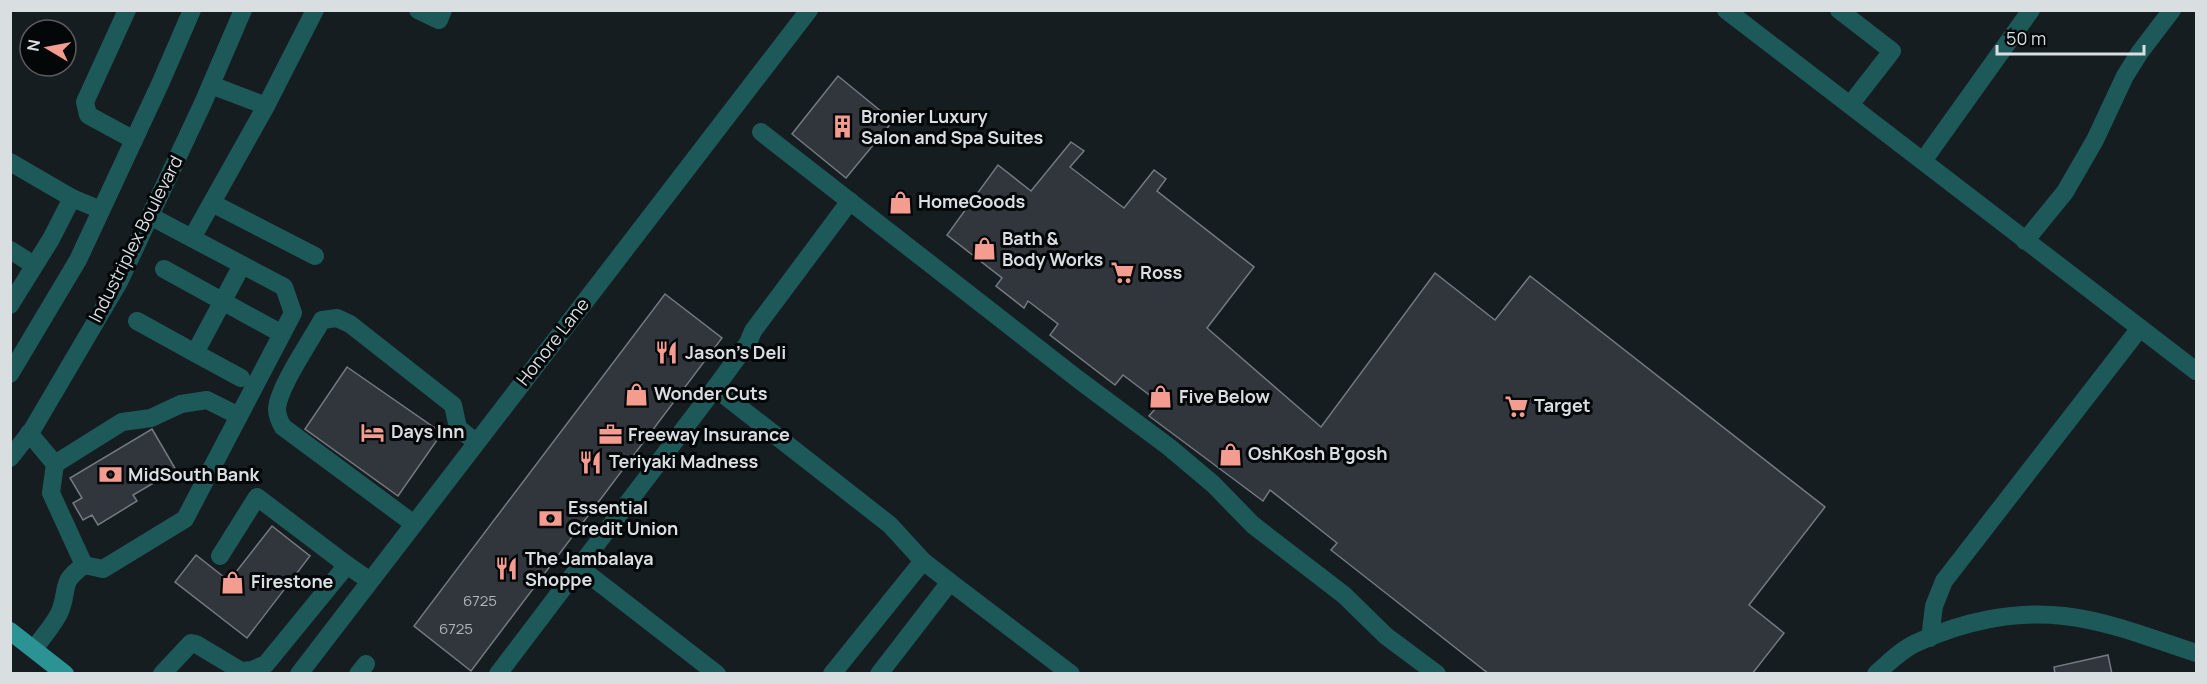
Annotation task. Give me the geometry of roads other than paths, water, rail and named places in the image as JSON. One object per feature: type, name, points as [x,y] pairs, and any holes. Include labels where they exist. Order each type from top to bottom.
[{"type":"main road","points":[[10,631],[65,674]]},
{"type":"street","points":[[127,10],[85,102],[88,115],[134,140]]},
{"type":"street","points":[[10,374],[78,260],[192,10]]},
{"type":"street","name":"Industriplex Boulevard","points":[[10,458],[29,433],[119,282],[211,85],[243,10]]},
{"type":"street","points":[[192,238],[266,106],[315,10]]},
{"type":"street","points":[[418,10],[439,20],[443,10]]},
{"type":"street","name":"Honore Lane","points":[[299,674],[809,10]]},
{"type":"street","points":[[1726,10],[2196,371]]},
{"type":"street","points":[[1839,10],[1892,51],[1850,105]]},
{"type":"street","points":[[1923,161],[2031,10]]},
{"type":"street","points":[[2025,241],[2065,192],[2095,140],[2125,76],[2172,10]]},
{"type":"street","points":[[211,85],[266,106]]},
{"type":"street","points":[[761,132],[1169,447],[1214,484],[1253,525],[1344,595],[1386,636],[1437,674]]},
{"type":"street","points":[[10,162],[72,198],[102,210]]},
{"type":"street","points":[[10,305],[72,198]]},
{"type":"street","points":[[498,674],[715,388],[748,342],[753,330],[850,201]]},
{"type":"street","points":[[212,203],[315,256]]},
{"type":"street","points":[[34,649],[60,610],[64,588],[71,575],[84,565],[103,569],[185,519],[293,313],[284,288],[150,216]]},
{"type":"street","points":[[10,250],[34,266]]},
{"type":"street","points":[[195,353],[242,265]]},
{"type":"street","points":[[164,269],[282,334]]},
{"type":"street","points":[[414,525],[283,427],[279,419],[277,409],[283,390],[322,320],[337,318],[350,324],[453,405],[458,428],[476,442]]},
{"type":"street","points":[[137,321],[241,378]]},
{"type":"street","points":[[1930,638],[1934,606],[1944,581],[2140,328]]},
{"type":"street","points":[[715,388],[890,525],[923,561],[1071,674]]},
{"type":"street","points":[[55,464],[122,422],[152,418],[181,404],[207,400],[238,416]]},
{"type":"street","points":[[29,433],[55,464],[51,493],[84,565]]},
{"type":"street","points":[[220,556],[257,497],[370,581]]},
{"type":"street","points":[[832,674],[923,561]]},
{"type":"street","points":[[162,674],[191,643],[241,671],[252,670],[266,664],[347,565]]},
{"type":"street","points":[[579,567],[717,674]]},
{"type":"street","points":[[879,674],[950,582]]},
{"type":"street","points":[[1876,674],[1915,643],[1958,627],[2013,616],[2039,614],[2089,620],[2196,653]]},
{"type":"place","name":"Bronier Luxury Salon and Spa Suites","points":[[843,127]]},
{"type":"place","name":"HomeGoods","points":[[900,202]]},
{"type":"place","name":"Bath & Body Works","points":[[984,249]]},
{"type":"place","name":"Ross","points":[[1122,273]]},
{"type":"place","name":"Jason's Deli","points":[[667,353]]},
{"type":"place","name":"Wonder Cuts","points":[[636,394]]},
{"type":"place","name":"Five Below","points":[[1161,397]]},
{"type":"place","name":"Target","points":[[1516,406]]},
{"type":"place","name":"Days Inn","points":[[373,432]]},
{"type":"place","name":"Freeway Insurance","points":[[610,435]]},
{"type":"place","name":"OshKosh B'gosh","points":[[1230,454]]},
{"type":"place","name":"Teriyaki Madness","points":[[591,462]]},
{"type":"place","name":"MidSouth Bank","points":[[110,475]]},
{"type":"place","name":"Essential Credit Union","points":[[550,518]]},
{"type":"place","name":"The Jambalaya Shoppe","points":[[507,569]]},
{"type":"place","name":"Firestone","points":[[233,582]]}]
